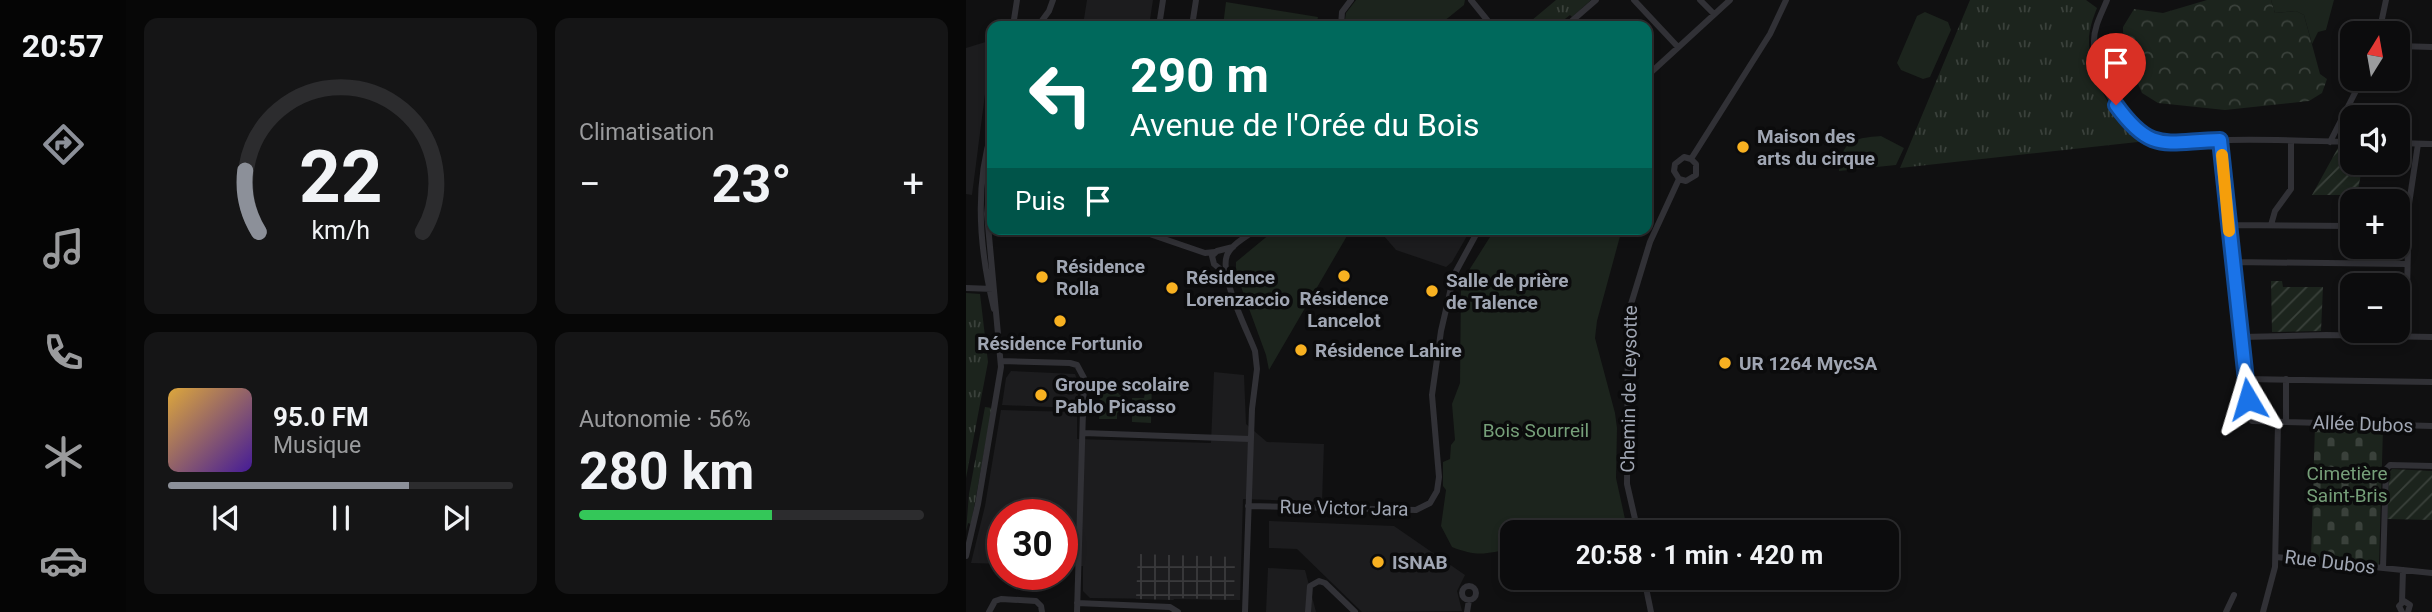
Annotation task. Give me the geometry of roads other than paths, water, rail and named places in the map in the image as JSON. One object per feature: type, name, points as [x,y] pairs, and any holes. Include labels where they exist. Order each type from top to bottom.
[{"type":"street","points":[[1014,21],[1017,0]]},
{"type":"street","points":[[1042,21],[1053,0]]},
{"type":"street","points":[[1160,21],[1163,0]]},
{"type":"street","points":[[1193,21],[1196,0]]},
{"type":"street","points":[[1341,21],[1342,12],[1351,0]]},
{"type":"street","points":[[1471,0],[1487,21]]},
{"type":"street","points":[[1572,21],[1596,0]]},
{"type":"street","points":[[1634,0],[1678,47]]},
{"type":"street","points":[[1700,0],[1714,15]]},
{"type":"street","points":[[1652,71],[1730,0]]},
{"type":"street","points":[[1691,159],[1770,34],[1786,0]]},
{"type":"street","points":[[2106,0],[2095,32],[2095,56],[2107,90],[2129,122],[2147,137],[2168,144],[2220,140],[2340,142]]},
{"type":"street","points":[[2382,21],[2386,0]]},
{"type":"street","points":[[2410,46],[2432,47]]},
{"type":"street","points":[[2330,142],[2356,91]]},
{"type":"street","points":[[2220,140],[2245,379],[2432,382]]},
{"type":"street","points":[[2271,225],[2275,211],[2291,189],[2291,141]]},
{"type":"street","points":[[2410,144],[2432,144]]},
{"type":"street","points":[[2410,193],[2418,144]]},
{"type":"street","points":[[1684,158],[1691,159],[1697,168],[1696,175],[1686,181],[1679,179],[1674,170],[1675,164],[1684,158]]},
{"type":"street","name":"Chemin de Leysotte","points":[[1634,520],[1626,462],[1628,314],[1650,242],[1679,179]]},
{"type":"street","points":[[2229,225],[2340,226]]},
{"type":"street","points":[[966,556],[978,505],[1001,361],[989,235]]},
{"type":"street","points":[[1152,235],[1205,253],[1222,255]]},
{"type":"street","points":[[1214,263],[1248,235]]},
{"type":"street","name":"Rue Victor Jara","points":[[1248,506],[1416,510],[1430,503],[1437,491],[1439,477],[1432,395],[1441,331],[1461,259],[1475,235]]},
{"type":"street","points":[[1205,253],[1225,273]]},
{"type":"street","points":[[1214,263],[1222,265],[1222,255]]},
{"type":"street","points":[[1222,255],[1225,273],[1255,351],[1257,363],[1250,439],[1245,612]]},
{"type":"street","points":[[2407,259],[2407,273]]},
{"type":"street","points":[[2233,262],[2407,264]]},
{"type":"street","points":[[966,288],[993,289]]},
{"type":"street","points":[[2241,337],[2340,335]]},
{"type":"street","points":[[2410,337],[2432,337]]},
{"type":"street","points":[[1001,361],[1070,363],[1077,365],[1084,378],[1077,612]]},
{"type":"street","name":"Allée Dubos","points":[[2245,379],[2252,421],[2432,426]]},
{"type":"street","name":"Rue Dubos","points":[[2286,379],[2276,557],[2432,573]]},
{"type":"street","points":[[1083,433],[1250,439]]},
{"type":"street","points":[[2383,568],[2386,469],[2390,465],[2432,466]]},
{"type":"street","points":[[2263,612],[2276,557]]},
{"type":"street","points":[[2402,612],[2399,606],[2402,602],[2403,570]]},
{"type":"street","points":[[1308,612],[1309,588],[1316,581],[1325,583],[1355,612]]},
{"type":"street","points":[[1648,590],[1653,612]]},
{"type":"street","points":[[2226,612],[2234,596]]},
{"type":"street","points":[[989,612],[995,601],[1001,598],[1036,601],[1042,612]]},
{"type":"street","points":[[1467,612],[1468,600]]},
{"type":"street","points":[[2402,602],[2409,603],[2411,609],[2408,612]]},
{"type":"street","points":[[1077,603],[1108,608],[1170,607],[1178,612]]},
{"type":"place","name":"Maison des arts du cirque","points":[[1743,147]]},
{"type":"place","name":"Résidence Lancelot","points":[[1344,276]]},
{"type":"place","name":"Résidence Rolla","points":[[1042,277]]},
{"type":"place","name":"Résidence Lorenzaccio","points":[[1172,288]]},
{"type":"place","name":"Salle de prière de Talence","points":[[1432,291]]},
{"type":"place","name":"Résidence Fortunio","points":[[1060,321]]},
{"type":"place","name":"Résidence Lahire","points":[[1301,350]]},
{"type":"place","name":"UR 1264 MycSA","points":[[1725,363]]},
{"type":"place","name":"Groupe scolaire Pablo Picasso","points":[[1041,395]]},
{"type":"place","name":"ISNAB","points":[[1378,562]]},
{"type":"park label","name":"Bois Sourreil","points":[[1536,430]]},
{"type":"park label","name":"Cimetière Saint-Bris","points":[[2347,484]]}]
